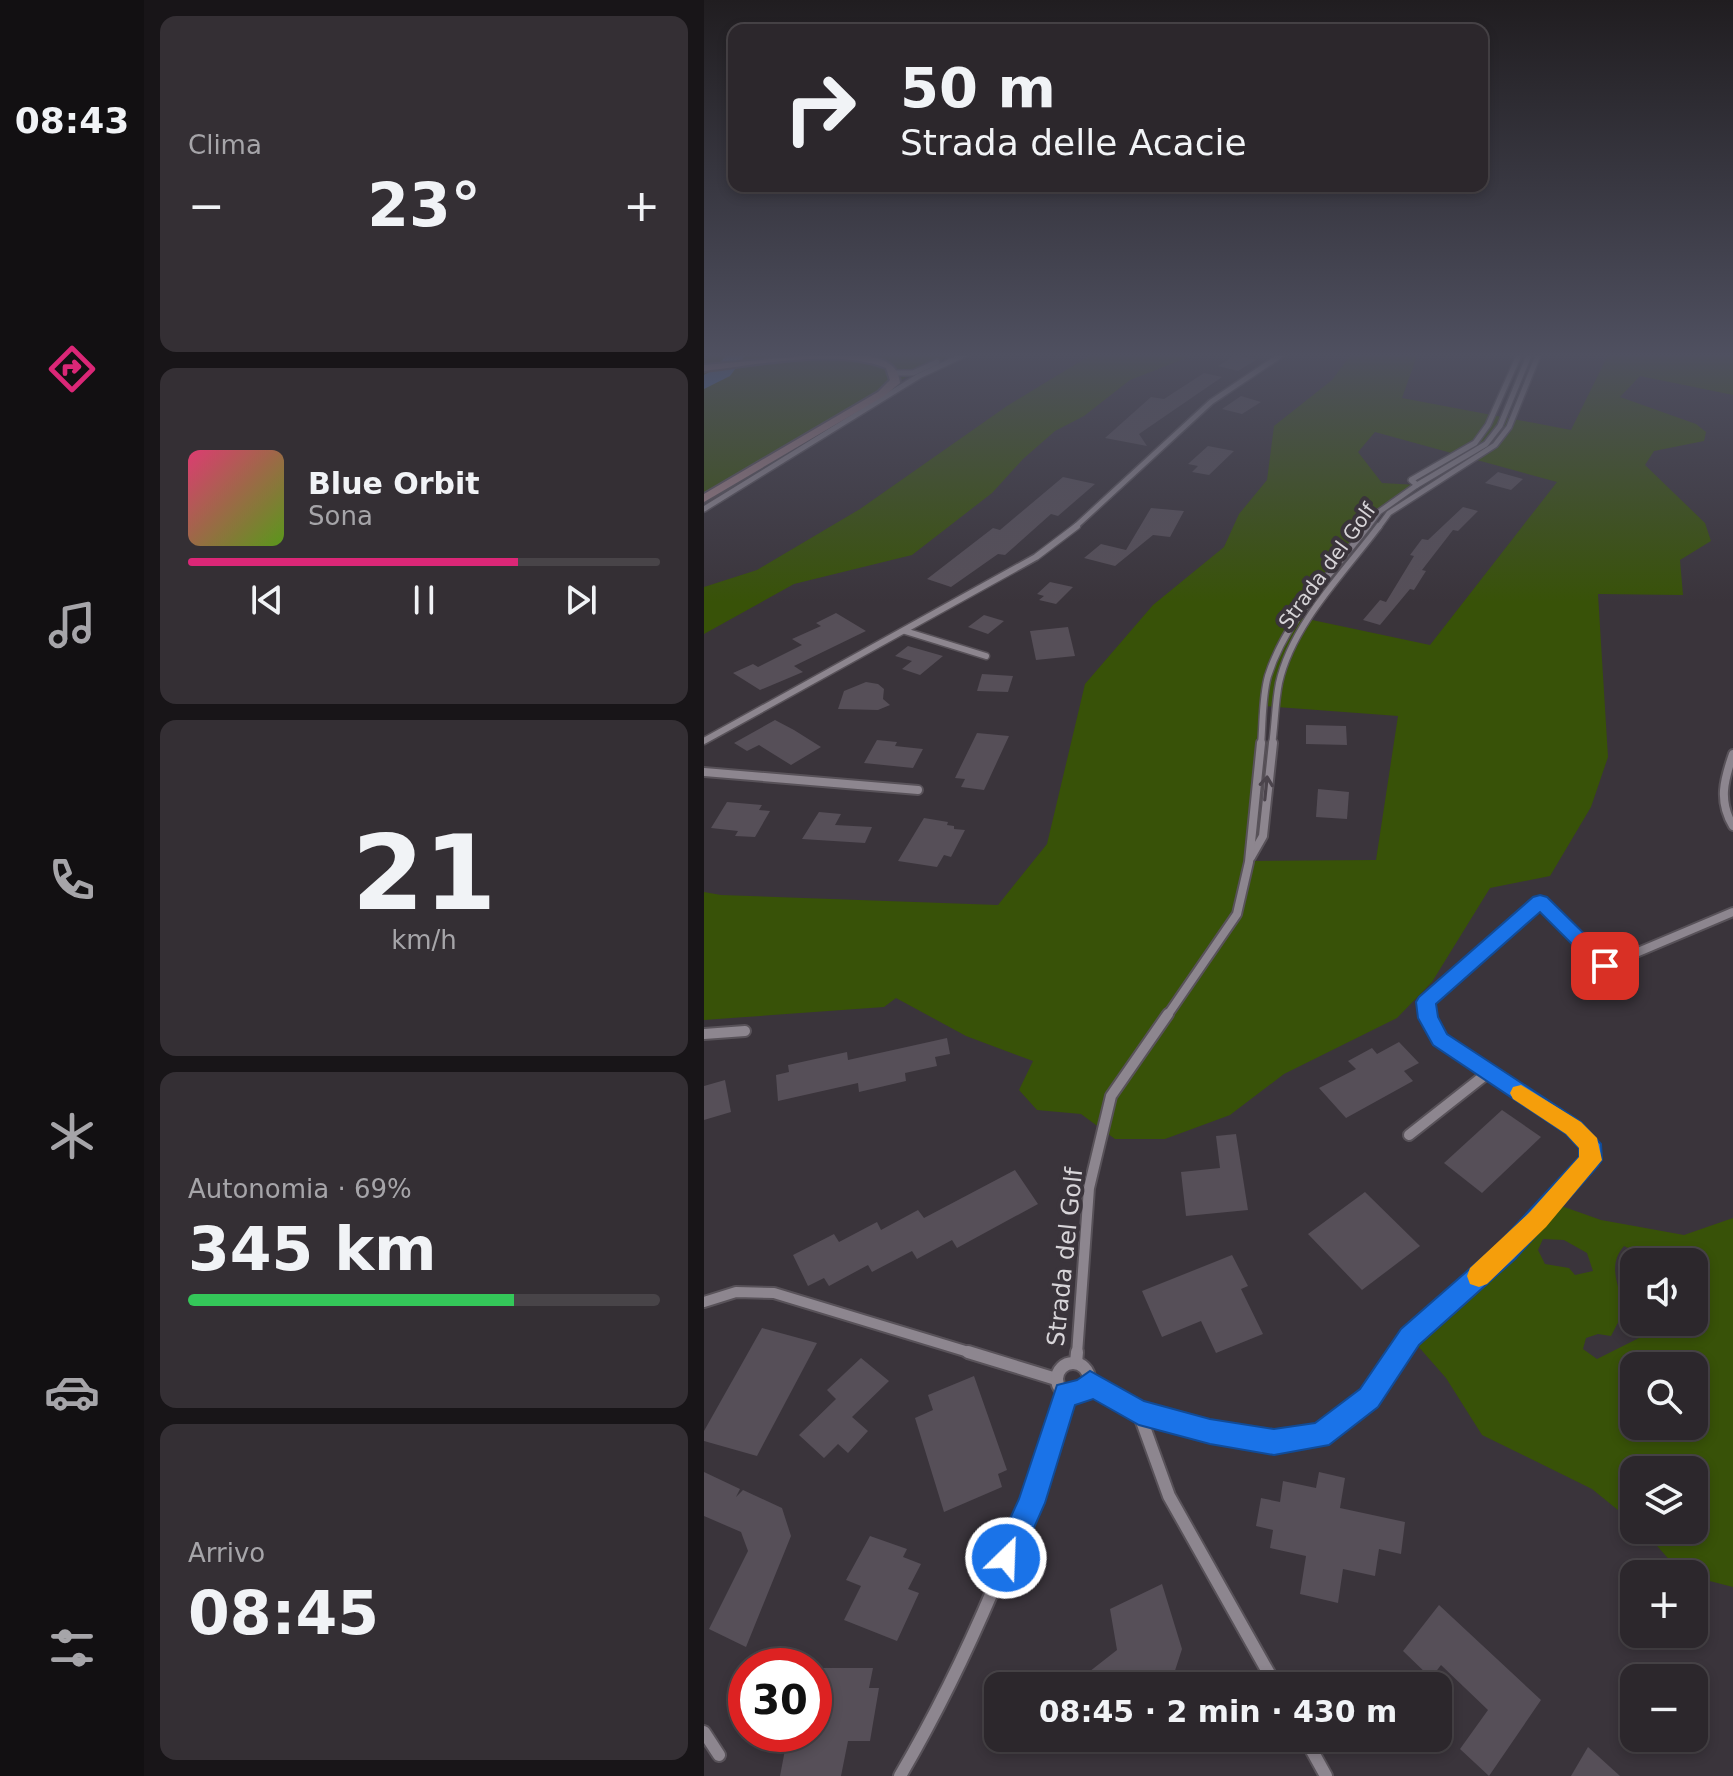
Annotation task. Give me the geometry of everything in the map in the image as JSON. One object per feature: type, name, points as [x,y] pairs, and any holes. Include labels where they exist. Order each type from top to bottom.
[{"type":"street","points":[[704,499],[810,436]]},
{"type":"street","points":[[704,509],[822,436]]},
{"type":"street","points":[[704,741],[1036,557],[1069,533],[1174,436]]},
{"type":"street","name":"Strada del Golf","points":[[1417,485],[1411,480],[1475,443],[1480,436]]},
{"type":"street","name":"Strada del Golf","points":[[1076,1363],[1089,1188],[1111,1096],[1237,914],[1249,862],[1267,680],[1279,648],[1298,617],[1379,512],[1417,485],[1486,444],[1492,436]]},
{"type":"street","name":"Strada del Golf","points":[[1249,862],[1263,836],[1279,682],[1291,650],[1309,619],[1389,513],[1495,445],[1502,436]]},
{"type":"street","points":[[905,631],[986,656]]},
{"type":"street","points":[[1733,754],[1721,787],[1728,819],[1733,826]]},
{"type":"street","points":[[704,772],[918,790]]},
{"type":"street","points":[[900,1776],[933,1723],[1031,1503],[1066,1394],[1084,1391],[1090,1383],[1139,1413],[1210,1431],[1274,1442],[1320,1436],[1369,1398],[1410,1337],[1506,1252],[1591,1160],[1590,1144],[1573,1128],[1440,1040],[1428,1018],[1426,1002],[1540,902],[1605,966],[1733,912]]},
{"type":"street","points":[[704,1034],[745,1031]]},
{"type":"street","points":[[1409,1135],[1489,1072]]},
{"type":"street","points":[[704,1302],[736,1292],[774,1293],[1056,1379]]},
{"type":"street","name":"Strada del Golf","points":[[1066,1394],[1060,1391],[1056,1379],[1062,1367],[1076,1363],[1086,1367],[1090,1383]]},
{"type":"street","points":[[1139,1413],[1169,1496],[1268,1672]]},
{"type":"street","points":[[704,1732],[719,1755]]},
{"type":"street","points":[[1313,1752],[1326,1776]]},
{"type":"green space","points":[[704,436],[809,436],[704,499]]},
{"type":"green space","points":[[964,436],[1049,436],[992,493],[912,555],[794,584],[704,634],[704,587],[757,570],[860,509]]},
{"type":"green space","points":[[1273,436],[1372,436],[1358,452],[1382,483],[1417,485],[1379,512],[1298,617],[1430,645],[1557,482],[1389,436],[1705,436],[1704,441],[1654,451],[1645,465],[1705,523],[1711,541],[1680,560],[1683,595],[1598,594],[1608,757],[1591,807],[1550,876],[1490,888],[1432,982],[1397,1018],[1284,1074],[1230,1115],[1165,1139],[1115,1139],[1081,1114],[1037,1110],[1019,1090],[1033,1061],[966,1036],[896,998],[884,1007],[704,1020],[704,892],[998,905],[1047,844],[1085,684],[1153,605],[1224,547],[1239,514],[1267,480]],"holes":[[[1264,706],[1398,716],[1376,860],[1249,861]]]},
{"type":"green space","points":[[1553,1203],[1601,1220],[1684,1235],[1733,1218],[1733,1587],[1708,1581],[1708,1560],[1670,1560],[1655,1544],[1708,1544],[1708,1456],[1620,1456],[1620,1512],[1592,1489],[1482,1435],[1446,1378],[1410,1337]],"holes":[[[1543,1239],[1564,1240],[1587,1253],[1593,1271],[1575,1275],[1569,1268],[1545,1264],[1538,1250]]]},
{"type":"building","points":[[1140,436],[1147,446],[1105,438]]},
{"type":"building","points":[[1208,446],[1234,451],[1209,475],[1192,472],[1198,466],[1188,464]]},
{"type":"building","points":[[1498,472],[1523,479],[1511,490],[1485,483]]},
{"type":"building","points":[[1063,477],[1095,484],[1058,516],[1051,514],[1005,555],[998,554],[951,587],[927,579],[993,528],[1000,530]]},
{"type":"building","points":[[1463,507],[1478,511],[1458,531],[1453,530],[1422,570],[1426,571],[1414,590],[1410,589],[1380,625],[1363,620],[1380,600],[1386,602],[1414,556],[1410,555],[1422,539],[1428,540]]},
{"type":"building","points":[[1151,508],[1184,511],[1170,537],[1153,535],[1115,566],[1084,558],[1101,544],[1126,550]]},
{"type":"building","points":[[1050,582],[1073,587],[1056,604],[1039,600],[1044,596],[1037,594]]},
{"type":"building","points":[[836,613],[866,631],[794,666],[803,672],[760,690],[733,673],[753,664],[758,667],[802,645],[792,639],[821,626],[816,623]]},
{"type":"building","points":[[984,615],[1004,621],[988,634],[968,627]]},
{"type":"building","points":[[1068,627],[1075,656],[1036,660],[1030,631]]},
{"type":"building","points":[[908,646],[943,656],[920,675],[902,669],[912,661],[895,656]]},
{"type":"building","points":[[982,674],[1013,676],[1008,692],[977,691]]},
{"type":"building","points":[[866,682],[878,684],[884,689],[883,699],[890,705],[878,710],[838,709],[844,691]]},
{"type":"building","points":[[775,720],[821,747],[791,765],[759,745],[747,751],[734,743]]},
{"type":"building","points":[[1306,725],[1346,726],[1347,745],[1306,744]]},
{"type":"building","points":[[977,733],[1009,736],[984,790],[961,787],[965,779],[955,778]]},
{"type":"building","points":[[877,740],[897,742],[895,746],[923,749],[913,768],[864,763]]},
{"type":"building","points":[[1318,789],[1349,792],[1347,819],[1316,817]]},
{"type":"building","points":[[727,802],[762,805],[759,810],[770,811],[755,837],[735,836],[738,831],[711,828]]},
{"type":"building","points":[[819,812],[841,814],[835,825],[872,827],[865,843],[802,839]]},
{"type":"building","points":[[924,818],[948,822],[947,825],[954,826],[954,829],[965,830],[951,857],[944,855],[937,867],[898,861]]},
{"type":"building","points":[[947,1038],[950,1054],[935,1057],[937,1066],[905,1073],[906,1081],[859,1092],[858,1083],[778,1101],[776,1075],[789,1072],[788,1065],[847,1052],[848,1060]]},
{"type":"building","points":[[1399,1042],[1419,1063],[1404,1071],[1413,1081],[1346,1118],[1319,1088],[1356,1069],[1348,1061],[1372,1048],[1377,1054]]},
{"type":"building","points":[[725,1080],[731,1112],[704,1120],[704,1086]]},
{"type":"building","points":[[1502,1110],[1541,1137],[1482,1193],[1444,1163]]},
{"type":"building","points":[[1236,1134],[1248,1210],[1186,1216],[1181,1172],[1220,1168],[1216,1136]]},
{"type":"building","points":[[1015,1170],[1038,1204],[957,1248],[952,1240],[917,1259],[912,1251],[872,1272],[868,1265],[829,1286],[824,1278],[808,1286],[793,1255],[834,1234],[839,1242],[877,1222],[881,1230],[918,1210],[924,1218]]},
{"type":"building","points":[[1365,1192],[1420,1246],[1362,1290],[1308,1234]]},
{"type":"building","points":[[1232,1255],[1248,1286],[1241,1289],[1263,1334],[1216,1353],[1201,1321],[1162,1337],[1142,1291]]},
{"type":"building","points":[[762,1328],[817,1343],[757,1456],[704,1441],[704,1431]]},
{"type":"building","points":[[861,1358],[889,1381],[852,1417],[868,1431],[848,1453],[838,1444],[824,1458],[799,1435],[836,1399],[827,1390]]},
{"type":"building","points":[[974,1376],[1007,1470],[998,1474],[1002,1487],[944,1512],[915,1418],[933,1410],[928,1395]]},
{"type":"building","points":[[704,1472],[740,1489],[736,1497],[743,1490],[782,1508],[791,1536],[746,1647],[709,1629],[748,1551],[741,1532],[704,1516]]},
{"type":"building","points":[[1319,1472],[1345,1478],[1340,1508],[1405,1522],[1401,1554],[1379,1549],[1375,1576],[1343,1569],[1338,1603],[1300,1594],[1306,1556],[1270,1548],[1273,1530],[1256,1526],[1261,1498],[1280,1502],[1283,1481],[1316,1488]]},
{"type":"building","points":[[870,1536],[907,1549],[903,1557],[921,1564],[908,1589],[919,1593],[897,1641],[844,1620],[861,1586],[846,1580]]},
{"type":"building","points":[[1162,1584],[1182,1649],[1175,1672],[1089,1672],[1117,1650],[1110,1609]]},
{"type":"building","points":[[1439,1605],[1541,1700],[1489,1776],[1460,1749],[1488,1710],[1452,1676],[1452,1672],[1441,1665],[1436,1672],[1425,1672],[1403,1651]]},
{"type":"building","points":[[832,1668],[873,1668],[869,1688],[879,1688],[870,1741],[848,1741],[841,1776],[780,1776],[785,1752],[832,1752]]},
{"type":"building","points":[[1588,1747],[1620,1776],[1571,1776]]},
{"type":"slow traffic","points":[[1479,1276],[1537,1220],[1591,1160],[1590,1144],[1573,1128],[1521,1093]]},
{"type":"route","points":[[1006,1558],[1031,1503],[1066,1394],[1084,1391],[1090,1383],[1139,1413],[1210,1431],[1274,1442],[1320,1436],[1369,1398],[1410,1337],[1506,1252],[1591,1160],[1590,1144],[1573,1128],[1440,1040],[1428,1018],[1426,1002],[1540,902],[1605,966]]}]
